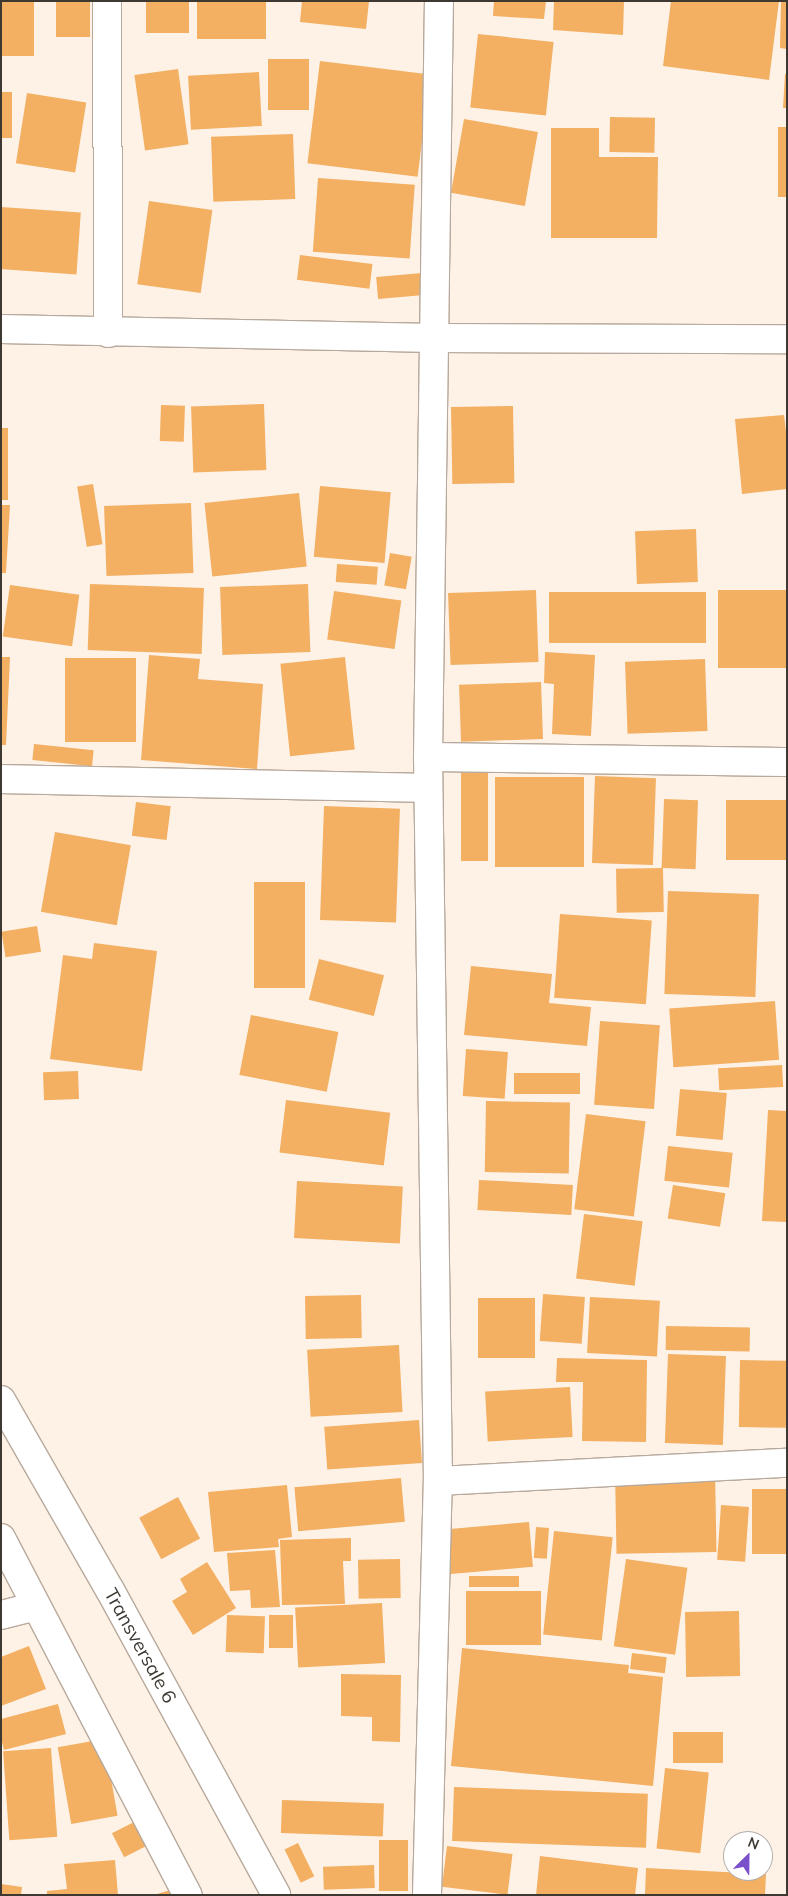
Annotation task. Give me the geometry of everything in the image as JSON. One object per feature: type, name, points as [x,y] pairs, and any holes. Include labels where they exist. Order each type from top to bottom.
[{"type":"street","points":[[107,1],[108,333]]},
{"type":"street","points":[[427,1895],[438,1482],[428,756],[439,1]]},
{"type":"street","points":[[1,329],[108,333],[434,338],[787,339]]},
{"type":"street","points":[[428,756],[787,762]]},
{"type":"street","points":[[1,779],[428,788]]},
{"type":"street","name":"Transversale 6","points":[[1,1400],[114,1599],[276,1895]]},
{"type":"street","points":[[438,1482],[787,1463]]},
{"type":"street","points":[[1,1538],[188,1895]]},
{"type":"street","points":[[1,1616],[36,1606]]},
{"type":"building","points":[[1,1],[34,1],[34,56],[1,56]]},
{"type":"building","points":[[56,1],[90,1],[90,37],[56,37]]},
{"type":"building","points":[[146,1],[189,1],[189,33],[146,33]]},
{"type":"building","points":[[197,1],[266,1],[266,39],[197,39]]},
{"type":"building","points":[[302,1],[369,1],[366,29],[300,22]]},
{"type":"building","points":[[494,1],[546,1],[544,19],[493,16]]},
{"type":"building","points":[[554,1],[624,1],[623,35],[553,30]]},
{"type":"building","points":[[671,1],[779,1],[769,80],[663,66]]},
{"type":"building","points":[[781,1],[787,1],[787,49],[780,48]]},
{"type":"building","points":[[478,34],[554,42],[546,116],[470,108]]},
{"type":"building","points":[[268,59],[309,59],[309,110],[268,110]]},
{"type":"building","points":[[320,61],[430,75],[418,177],[307,163]]},
{"type":"building","points":[[178,69],[189,144],[145,150],[134,75]]},
{"type":"building","points":[[259,72],[262,126],[191,130],[188,76]]},
{"type":"building","points":[[785,74],[787,74],[787,108],[783,108]]},
{"type":"building","points":[[1,92],[12,92],[12,138],[1,138]]},
{"type":"building","points":[[27,93],[86,102],[75,173],[16,163]]},
{"type":"building","points":[[610,117],[655,118],[654,153],[609,152]]},
{"type":"building","points":[[464,119],[538,132],[525,206],[451,193]]},
{"type":"building","points":[[778,127],[787,127],[787,197],[778,197]]},
{"type":"building","points":[[551,128],[599,128],[599,157],[658,157],[657,238],[551,238]]},
{"type":"building","points":[[293,134],[295,199],[213,202],[211,137]]},
{"type":"building","points":[[318,178],[415,185],[410,259],[313,252]]},
{"type":"building","points":[[149,201],[212,210],[201,293],[137,284]]},
{"type":"building","points":[[1,207],[81,213],[76,274],[1,269]]},
{"type":"building","points":[[300,255],[372,264],[369,289],[297,280]]},
{"type":"building","points":[[422,273],[424,295],[378,299],[376,277]]},
{"type":"building","points":[[264,404],[266,470],[193,473],[191,407]]},
{"type":"building","points":[[161,405],[185,406],[184,442],[160,441]]},
{"type":"building","points":[[513,406],[514,483],[452,484],[451,407]]},
{"type":"building","points":[[784,415],[787,440],[787,489],[742,494],[735,419]]},
{"type":"building","points":[[1,428],[8,428],[8,500],[1,500]]},
{"type":"building","points":[[93,484],[103,544],[87,547],[77,487]]},
{"type":"building","points":[[320,486],[391,492],[385,563],[314,557]]},
{"type":"building","points":[[299,493],[307,567],[212,577],[205,503]]},
{"type":"building","points":[[191,503],[193,573],[106,576],[104,506]]},
{"type":"building","points":[[1,505],[10,505],[6,573],[1,573]]},
{"type":"building","points":[[696,529],[698,582],[637,584],[635,531]]},
{"type":"building","points":[[390,553],[412,557],[406,589],[384,585]]},
{"type":"building","points":[[337,564],[378,567],[377,585],[336,582]]},
{"type":"building","points":[[90,584],[204,588],[202,654],[88,650]]},
{"type":"building","points":[[308,584],[310,652],[222,655],[220,587]]},
{"type":"building","points":[[10,585],[79,595],[72,646],[3,636]]},
{"type":"building","points":[[536,590],[539,662],[451,665],[448,593]]},
{"type":"building","points":[[718,590],[787,590],[787,668],[718,668]]},
{"type":"building","points":[[334,591],[401,600],[395,649],[327,640]]},
{"type":"building","points":[[549,592],[706,592],[706,643],[549,643]]},
{"type":"building","points":[[545,652],[595,655],[591,736],[552,734],[554,684],[544,683]]},
{"type":"building","points":[[149,655],[200,659],[198,679],[263,684],[257,769],[141,760]]},
{"type":"building","points":[[1,657],[10,657],[6,745],[1,745]]},
{"type":"building","points":[[345,657],[355,749],[290,756],[280,664]]},
{"type":"building","points":[[65,658],[136,658],[136,742],[65,742]]},
{"type":"building","points":[[705,659],[708,731],[628,734],[625,662]]},
{"type":"building","points":[[541,682],[543,739],[461,742],[459,685]]},
{"type":"building","points":[[34,744],[94,750],[92,766],[32,760]]},
{"type":"building","points":[[461,773],[488,773],[488,861],[461,861]]},
{"type":"building","points":[[595,776],[656,778],[653,865],[592,863]]},
{"type":"building","points":[[495,777],[584,777],[584,867],[495,867]]},
{"type":"building","points":[[664,799],[698,800],[696,869],[662,868]]},
{"type":"building","points":[[726,800],[787,800],[787,860],[726,860]]},
{"type":"building","points":[[136,802],[171,806],[167,840],[132,836]]},
{"type":"building","points":[[324,806],[400,809],[396,923],[320,920]]},
{"type":"building","points":[[55,832],[131,845],[117,925],[41,912]]},
{"type":"building","points":[[663,868],[664,912],[617,913],[616,869]]},
{"type":"building","points":[[254,882],[305,882],[305,988],[254,988]]},
{"type":"building","points":[[668,891],[759,894],[755,997],[664,994]]},
{"type":"building","points":[[560,914],[652,920],[646,1004],[554,998]]},
{"type":"building","points":[[37,926],[41,952],[6,957],[1,932]]},
{"type":"building","points":[[94,943],[157,951],[142,1071],[50,1059],[63,955],[92,959]]},
{"type":"building","points":[[319,959],[384,975],[374,1016],[309,1000]]},
{"type":"building","points":[[471,966],[552,974],[549,1003],[591,1007],[587,1046],[464,1035]]},
{"type":"building","points":[[775,1001],[779,1060],[673,1067],[669,1008]]},
{"type":"building","points":[[251,1015],[338,1032],[327,1092],[239,1075]]},
{"type":"building","points":[[600,1021],[660,1025],[654,1109],[594,1105]]},
{"type":"building","points":[[466,1049],[508,1052],[505,1099],[463,1096]]},
{"type":"building","points":[[782,1065],[783,1087],[719,1090],[718,1068]]},
{"type":"building","points":[[78,1071],[79,1099],[44,1100],[43,1072]]},
{"type":"building","points":[[514,1073],[580,1073],[580,1094],[514,1094]]},
{"type":"building","points":[[680,1089],[727,1093],[723,1140],[676,1136]]},
{"type":"building","points":[[286,1100],[390,1113],[384,1165],[280,1153]]},
{"type":"building","points":[[486,1101],[570,1102],[569,1173],[485,1172]]},
{"type":"building","points":[[768,1110],[787,1111],[787,1222],[762,1221]]},
{"type":"building","points":[[586,1114],[646,1121],[634,1217],[574,1209]]},
{"type":"building","points":[[668,1146],[733,1153],[729,1188],[664,1181]]},
{"type":"building","points":[[479,1180],[573,1185],[571,1215],[477,1210]]},
{"type":"building","points":[[297,1181],[403,1187],[400,1243],[294,1238]]},
{"type":"building","points":[[673,1185],[725,1193],[720,1227],[668,1219]]},
{"type":"building","points":[[584,1214],[643,1221],[635,1286],[576,1279]]},
{"type":"building","points":[[543,1294],[585,1297],[582,1344],[540,1341]]},
{"type":"building","points":[[361,1295],[362,1338],[306,1339],[305,1296]]},
{"type":"building","points":[[590,1297],[660,1301],[657,1357],[587,1353]]},
{"type":"building","points":[[478,1298],[535,1298],[535,1358],[478,1358]]},
{"type":"building","points":[[666,1326],[750,1327],[750,1351],[666,1350]]},
{"type":"building","points":[[399,1345],[403,1412],[311,1417],[307,1350]]},
{"type":"building","points":[[668,1354],[726,1356],[723,1445],[665,1443]]},
{"type":"building","points":[[557,1358],[647,1360],[646,1442],[582,1441],[583,1382],[556,1382]]},
{"type":"building","points":[[740,1360],[787,1361],[786,1428],[739,1427]]},
{"type":"building","points":[[570,1387],[573,1437],[488,1441],[485,1391]]},
{"type":"building","points":[[419,1420],[422,1463],[327,1470],[324,1427]]},
{"type":"building","points":[[715,1468],[716,1552],[616,1554],[615,1470]]},
{"type":"building","points":[[401,1478],[405,1522],[298,1531],[294,1487]]},
{"type":"building","points":[[287,1485],[292,1537],[278,1539],[279,1547],[214,1552],[208,1492]]},
{"type":"building","points":[[752,1489],[787,1489],[787,1554],[752,1554]]},
{"type":"building","points":[[178,1497],[200,1538],[161,1559],[139,1518]]},
{"type":"building","points":[[721,1505],[749,1507],[745,1562],[717,1560]]},
{"type":"building","points":[[529,1522],[533,1567],[448,1574],[444,1529]]},
{"type":"building","points":[[536,1527],[549,1528],[547,1559],[534,1558]]},
{"type":"building","points":[[554,1531],[613,1537],[602,1641],[543,1634]]},
{"type":"building","points":[[351,1538],[351,1561],[343,1561],[345,1604],[282,1605],[280,1540]]},
{"type":"building","points":[[275,1550],[280,1607],[251,1608],[250,1590],[230,1591],[227,1553]]},
{"type":"building","points":[[400,1559],[401,1598],[359,1599],[358,1560]]},
{"type":"building","points":[[626,1559],[687,1568],[675,1655],[614,1646]]},
{"type":"building","points":[[207,1562],[236,1608],[193,1635],[172,1601],[187,1592],[180,1579]]},
{"type":"building","points":[[469,1576],[519,1576],[519,1587],[469,1587]]},
{"type":"building","points":[[466,1591],[541,1591],[541,1645],[466,1645]]},
{"type":"building","points":[[382,1603],[385,1663],[298,1667],[295,1608]]},
{"type":"building","points":[[739,1611],[740,1676],[686,1677],[685,1612]]},
{"type":"building","points":[[227,1615],[265,1616],[264,1653],[226,1652]]},
{"type":"building","points":[[269,1615],[293,1615],[293,1648],[269,1648]]},
{"type":"building","points":[[29,1646],[46,1689],[1,1706],[1,1657]]},
{"type":"building","points":[[462,1648],[629,1665],[628,1673],[663,1677],[653,1786],[451,1766]]},
{"type":"building","points":[[632,1653],[667,1657],[665,1673],[630,1669]]},
{"type":"building","points":[[341,1674],[401,1675],[400,1742],[372,1741],[372,1717],[341,1716]]},
{"type":"building","points":[[58,1704],[66,1734],[4,1750],[1,1738],[1,1719]]},
{"type":"building","points":[[673,1732],[723,1732],[723,1763],[673,1763]]},
{"type":"building","points":[[104,1739],[118,1816],[71,1824],[58,1747]]},
{"type":"building","points":[[51,1748],[57,1837],[9,1840],[3,1751]]},
{"type":"building","points":[[665,1768],[709,1773],[700,1853],[657,1849]]},
{"type":"building","points":[[454,1787],[648,1794],[646,1848],[452,1841]]},
{"type":"building","points":[[282,1800],[384,1804],[383,1837],[281,1833]]},
{"type":"building","points":[[136,1821],[148,1845],[124,1857],[112,1833]]},
{"type":"building","points":[[379,1840],[408,1840],[408,1891],[379,1891]]},
{"type":"building","points":[[298,1843],[314,1876],[301,1883],[285,1850]]},
{"type":"building","points":[[447,1846],[513,1854],[508,1895],[442,1887]]},
{"type":"building","points":[[540,1856],[638,1868],[635,1895],[536,1895]]},
{"type":"building","points":[[115,1860],[118,1895],[47,1895],[47,1891],[67,1889],[64,1864]]},
{"type":"building","points":[[374,1865],[375,1888],[324,1890],[323,1867]]},
{"type":"building","points":[[646,1868],[723,1872],[723,1881],[766,1881],[765,1895],[645,1895]]},
{"type":"building","points":[[1,1884],[22,1887],[21,1895],[1,1895]]},
{"type":"building","points":[[174,1889],[176,1895],[157,1895],[157,1894]]}]
